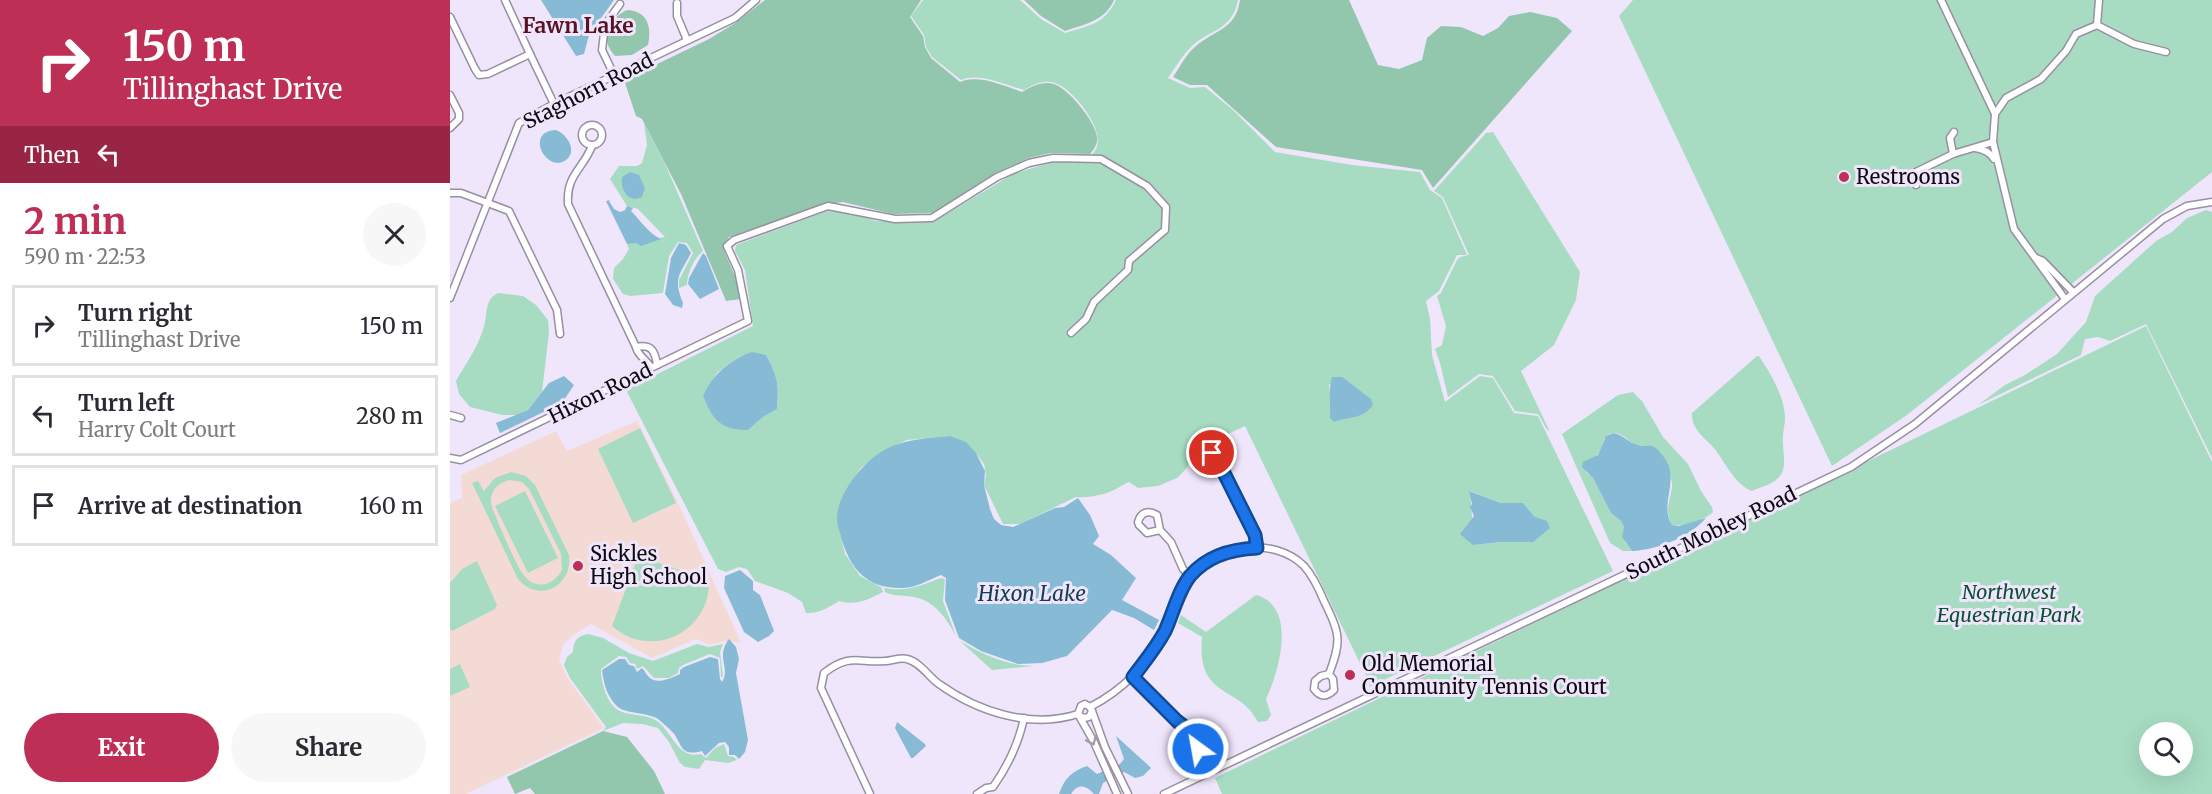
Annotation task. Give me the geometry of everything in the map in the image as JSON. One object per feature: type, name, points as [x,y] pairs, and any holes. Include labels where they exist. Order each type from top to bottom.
[{"type":"street","points":[[504,0],[554,104]]},
{"type":"street","name":"Staghorn Road","points":[[450,298],[519,123],[735,18],[756,0]]},
{"type":"street","points":[[1941,0],[1995,114],[1993,142],[2014,229],[2065,299]]},
{"type":"street","points":[[2097,25],[2099,0]]},
{"type":"street","points":[[677,3],[677,16],[687,40]]},
{"type":"street","points":[[614,75],[602,50],[605,25],[620,4]]},
{"type":"street","points":[[450,17],[479,75],[488,74],[530,54]]},
{"type":"street","points":[[1995,114],[2006,98],[2041,79],[2066,51],[2076,34],[2097,25]]},
{"type":"street","points":[[2097,25],[2134,44],[2166,52]]},
{"type":"street","points":[[450,95],[459,112],[459,119],[450,128]]},
{"type":"street","points":[[1953,154],[1950,138],[1954,132]]},
{"type":"street","points":[[1916,185],[1914,181],[1916,172],[1953,154],[1993,142]]},
{"type":"street","points":[[592,146],[570,181],[568,204],[639,355],[654,366],[656,354],[652,348],[636,347]]},
{"type":"street","points":[[1975,148],[1992,155],[1997,166]]},
{"type":"street","name":"Hixon Road","points":[[450,458],[461,460],[748,321],[738,270],[727,246],[734,240],[828,206],[895,219],[932,218],[998,177],[1029,163],[1053,159],[1101,159],[1147,186],[1166,207],[1165,230],[1129,261],[1128,270],[1094,302],[1086,319],[1071,333]]},
{"type":"street","points":[[450,193],[461,193],[509,211],[557,310],[560,334]]},
{"type":"street","name":"South Mobley Road","points":[[1164,794],[1851,467],[1915,424],[2073,292],[2173,213],[2187,206],[2212,202]]},
{"type":"street","points":[[2035,257],[2043,261],[2073,292]]},
{"type":"street","points":[[450,415],[461,418]]},
{"type":"street","points":[[1220,465],[1255,535],[1257,548]]},
{"type":"street","points":[[1160,530],[1171,542],[1183,569],[1190,576]]},
{"type":"street","points":[[870,794],[821,688],[824,674],[830,669],[851,659],[887,662],[906,658],[918,665],[937,683],[987,710],[1024,718],[1048,719],[1079,715],[1087,718],[1091,709],[1133,677],[1153,652],[1190,576],[1214,557],[1240,549],[1268,547],[1287,554],[1303,566],[1314,580],[1337,627],[1337,654],[1329,674]]},
{"type":"street","points":[[1133,677],[1177,721],[1194,734]]},
{"type":"street","points":[[1116,794],[1094,742],[1079,715],[1081,706],[1085,704],[1091,709],[1112,762],[1128,794]]},
{"type":"street","points":[[977,794],[986,788],[994,791],[1018,742],[1024,718]]},
{"type":"street","points":[[1109,779],[1118,775]]},
{"type":"shaded area","name":"Sickles High School","points":[[637,421],[681,509],[741,643],[726,641],[710,645],[696,639],[652,658],[591,624],[572,636],[563,645],[559,660],[568,679],[604,728],[466,794],[450,794],[450,503],[462,498],[461,475],[556,431],[567,451]]},
{"type":"green space","points":[[765,0],[921,0],[910,17],[923,36],[925,47],[931,58],[960,82],[983,80],[1022,92],[1042,84],[1054,84],[1074,99],[1092,123],[1097,142],[1090,154],[1051,153],[1029,158],[996,173],[934,213],[893,214],[843,202],[822,205],[729,237],[724,245],[725,253],[735,276],[741,299],[726,301],[681,194],[642,119],[636,116],[624,80],[709,39],[737,22]]},
{"type":"green space","points":[[923,0],[1020,0],[1041,19],[1065,33],[1095,23],[1107,14],[1116,0],[1238,0],[1235,10],[1225,24],[1190,48],[1168,78],[1190,88],[1205,87],[1232,109],[1275,152],[1352,165],[1420,172],[1430,190],[1442,198],[1467,255],[1457,255],[1439,291],[1426,301],[1430,319],[1432,355],[1445,402],[1480,376],[1493,378],[1514,413],[1538,416],[1613,571],[1369,687],[1370,684],[1245,426],[1194,450],[1187,468],[1177,478],[1158,486],[1138,488],[1129,482],[1102,494],[1076,497],[1020,524],[1003,524],[984,485],[986,475],[984,464],[976,453],[950,436],[907,440],[883,451],[860,469],[843,496],[837,519],[845,554],[860,576],[881,587],[883,592],[861,601],[851,603],[839,601],[820,611],[806,613],[802,602],[788,593],[755,581],[747,569],[739,567],[726,572],[718,569],[626,390],[753,326],[745,270],[735,251],[736,245],[830,210],[848,211],[876,221],[933,222],[1013,174],[1053,162],[1086,161],[1096,148],[1098,138],[1091,119],[1078,101],[1062,87],[1055,83],[1042,82],[1024,90],[984,78],[961,80],[932,57],[926,47],[924,35],[911,16]],"holes":[[[766,355],[777,380],[777,409],[748,430],[720,421],[711,412],[703,396],[717,373],[742,356]],[[1329,384],[1361,392],[1370,399],[1373,405],[1359,416],[1330,418]],[[1470,491],[1501,503],[1523,503],[1535,517],[1533,542],[1473,545]]]},
{"type":"green space","points":[[1024,0],[1114,0],[1100,17],[1065,31],[1041,16]]},
{"type":"green space","points":[[1240,0],[1349,0],[1378,65],[1399,69],[1422,60],[1427,38],[1441,26],[1461,27],[1483,36],[1498,28],[1509,16],[1530,12],[1557,18],[1572,31],[1433,188],[1422,170],[1276,147],[1207,85],[1190,85],[1173,77],[1192,49],[1229,24],[1238,10]]},
{"type":"green space","points":[[1633,0],[2212,0],[2212,172],[1907,415],[1832,466],[1619,16]]},
{"type":"green space","points":[[627,10],[639,13],[646,21],[649,32],[648,45],[632,55],[615,56],[607,43],[608,30],[615,19]]},
{"type":"green space","points":[[644,123],[665,164],[703,251],[692,266],[687,285],[679,288],[679,280],[693,253],[687,243],[678,242],[669,256],[663,293],[630,296],[623,294],[613,279],[614,268],[629,249],[627,244],[665,237],[638,209],[627,206],[610,179],[619,166],[637,166],[642,163],[647,145]]},
{"type":"green space","points":[[1493,132],[1580,272],[1576,300],[1554,345],[1521,371],[1550,432],[1538,414],[1515,411],[1493,376],[1479,374],[1448,397],[1435,349],[1442,345],[1446,326],[1437,296],[1441,293],[1457,260],[1469,255],[1443,197],[1434,191],[1486,133]]},
{"type":"green space","points":[[2206,210],[2212,212],[2212,458],[2146,324],[2110,341],[2098,337],[2085,339],[2081,355],[1978,405],[2005,385],[2057,354],[2086,322],[2095,296],[2156,241],[2172,232],[2187,218]]},
{"type":"green space","points":[[498,293],[523,296],[536,305],[548,320],[549,333],[542,392],[528,410],[518,415],[502,415],[470,407],[459,394],[456,381],[479,340],[488,303]]},
{"type":"green space","name":"Northwest Equestrian Park","points":[[2146,326],[2212,462],[2212,794],[1222,794],[1215,778]]},
{"type":"green space","points":[[1757,356],[1773,379],[1783,404],[1785,413],[1784,465],[1777,479],[1752,491],[1737,480],[1717,452],[1697,430],[1692,420],[1692,413]]},
{"type":"green space","points":[[1633,392],[1642,401],[1663,437],[1688,464],[1713,512],[1694,522],[1672,525],[1668,509],[1672,484],[1667,464],[1661,454],[1654,448],[1636,445],[1619,434],[1609,434],[1604,439],[1597,455],[1589,460],[1586,472],[1593,478],[1611,513],[1621,521],[1624,527],[1625,542],[1632,551],[1623,551],[1610,543],[1562,434],[1618,395]]},
{"type":"green space","points":[[640,428],[676,503],[633,523],[598,449]]},
{"type":"green space","points":[[511,472],[526,476],[535,485],[569,555],[566,575],[553,588],[544,591],[535,590],[518,579],[472,483],[478,481],[484,491],[495,478]],"holes":[[[510,480],[522,482],[529,489],[561,554],[562,570],[547,584],[532,582],[523,574],[491,505],[494,490],[500,484]]]},
{"type":"green space","points":[[525,491],[558,558],[528,573],[495,506]]},
{"type":"green space","points":[[644,558],[709,580],[707,598],[700,614],[689,627],[676,636],[660,641],[644,641],[627,636],[612,626],[636,562]]},
{"type":"green space","points":[[477,561],[497,605],[495,609],[452,631],[450,628],[450,583],[462,569]]},
{"type":"green space","points":[[941,578],[945,579],[943,601],[956,636],[944,617],[928,602],[914,597],[889,594],[884,588],[907,589]]},
{"type":"green space","points":[[1256,595],[1269,602],[1277,612],[1282,641],[1276,673],[1266,699],[1271,715],[1267,721],[1258,722],[1250,710],[1212,682],[1206,672],[1202,657],[1202,637],[1178,623],[1181,615],[1206,632]]},
{"type":"green space","points":[[588,634],[603,638],[629,653],[653,661],[697,644],[709,647],[723,644],[720,652],[723,676],[721,678],[720,658],[710,654],[683,665],[679,668],[678,673],[669,678],[654,678],[643,666],[637,669],[635,664],[630,663],[626,657],[619,656],[601,669],[601,674],[606,694],[612,705],[622,712],[649,717],[657,721],[686,753],[701,754],[706,758],[715,748],[724,744],[728,756],[737,760],[728,763],[705,760],[699,769],[685,767],[680,763],[669,742],[658,728],[623,723],[603,731],[606,727],[570,678],[564,665],[567,657],[573,652],[577,639]]},
{"type":"green space","points":[[960,641],[996,659],[1035,666],[992,670]]},
{"type":"green space","points":[[460,664],[470,687],[450,696],[450,669]]},
{"type":"green space","points":[[603,731],[627,737],[654,771],[665,794],[535,794],[530,788],[515,794],[507,777]]},
{"type":"water","points":[[541,0],[614,0],[589,35],[584,54],[576,56]]},
{"type":"water","points":[[556,130],[567,139],[571,148],[566,160],[559,163],[546,157],[540,144],[541,137],[546,132]]},
{"type":"water","points":[[630,172],[639,175],[645,188],[642,197],[637,199],[629,197],[624,190],[622,177]]},
{"type":"water","points":[[611,200],[609,201],[614,209],[620,212],[627,206],[633,208],[631,211],[653,234],[661,239],[641,246],[636,243],[627,244],[606,201]]},
{"type":"water","points":[[679,243],[686,245],[691,253],[678,282],[682,308],[673,305],[665,294],[671,258]]},
{"type":"water","points":[[703,253],[719,289],[700,299],[688,284]]},
{"type":"water","points":[[752,352],[766,355],[773,369],[778,387],[777,409],[748,430],[739,430],[725,426],[715,418],[703,396],[723,369],[736,359]]},
{"type":"water","points":[[564,376],[574,385],[562,403],[500,433],[496,423],[528,410],[549,383]]},
{"type":"water","points":[[1332,377],[1342,377],[1371,399],[1373,405],[1360,416],[1334,422],[1330,418]]},
{"type":"water","points":[[1613,433],[1634,444],[1652,446],[1663,456],[1670,474],[1667,508],[1672,525],[1679,526],[1706,518],[1682,537],[1652,548],[1632,551],[1622,537],[1624,527],[1621,521],[1611,513],[1593,478],[1582,467],[1583,462],[1598,455],[1606,436]]},
{"type":"water","name":"Hixon Lake","points":[[950,436],[966,442],[976,453],[985,471],[984,485],[990,509],[994,519],[1001,525],[1013,527],[1055,508],[1064,507],[1078,498],[1090,515],[1099,536],[1093,544],[1111,555],[1136,578],[1122,600],[1159,620],[1154,630],[1134,618],[1112,610],[1067,656],[1042,663],[1018,664],[981,651],[959,638],[945,600],[946,578],[941,575],[917,585],[902,588],[879,585],[862,575],[849,559],[837,524],[841,500],[852,480],[876,455],[892,446],[925,438]]},
{"type":"water","points":[[1469,491],[1501,503],[1523,503],[1535,517],[1547,521],[1550,528],[1533,542],[1473,545],[1460,534],[1474,516],[1470,507],[1472,504]]},
{"type":"water","points":[[740,570],[753,581],[753,590],[760,595],[774,631],[758,642],[744,632],[724,588],[725,576]]},
{"type":"water","points":[[729,639],[736,647],[739,659],[736,673],[748,740],[745,752],[739,759],[735,755],[729,755],[729,747],[725,742],[719,743],[705,756],[702,751],[687,752],[682,748],[674,733],[658,719],[622,709],[611,699],[602,670],[619,659],[625,659],[629,665],[634,666],[637,672],[642,668],[651,679],[659,681],[680,674],[680,670],[684,667],[710,657],[718,659],[722,682],[725,672],[723,651]]},
{"type":"water","points":[[897,722],[926,746],[913,758],[895,728]]},
{"type":"water","points":[[1116,736],[1151,768],[1143,776],[1135,778],[1124,772],[1103,783],[1099,794],[1094,794],[1082,786],[1076,788],[1071,794],[1059,794],[1069,776],[1082,768],[1087,766],[1097,774],[1120,764],[1124,759]]},
{"type":"place","name":"Restrooms","points":[[1844,177]]},
{"type":"place","name":"Sickles High School","points":[[578,566]]},
{"type":"place","name":"Old Memorial Community Tennis Court","points":[[1350,675]]},
{"type":"district","name":"Fawn Lake","points":[[578,26]]},
{"type":"route","points":[[1198,749],[1194,734],[1177,721],[1133,677],[1153,652],[1190,576],[1214,557],[1240,549],[1257,548],[1255,535],[1220,465],[1218,456],[1212,453]]}]
